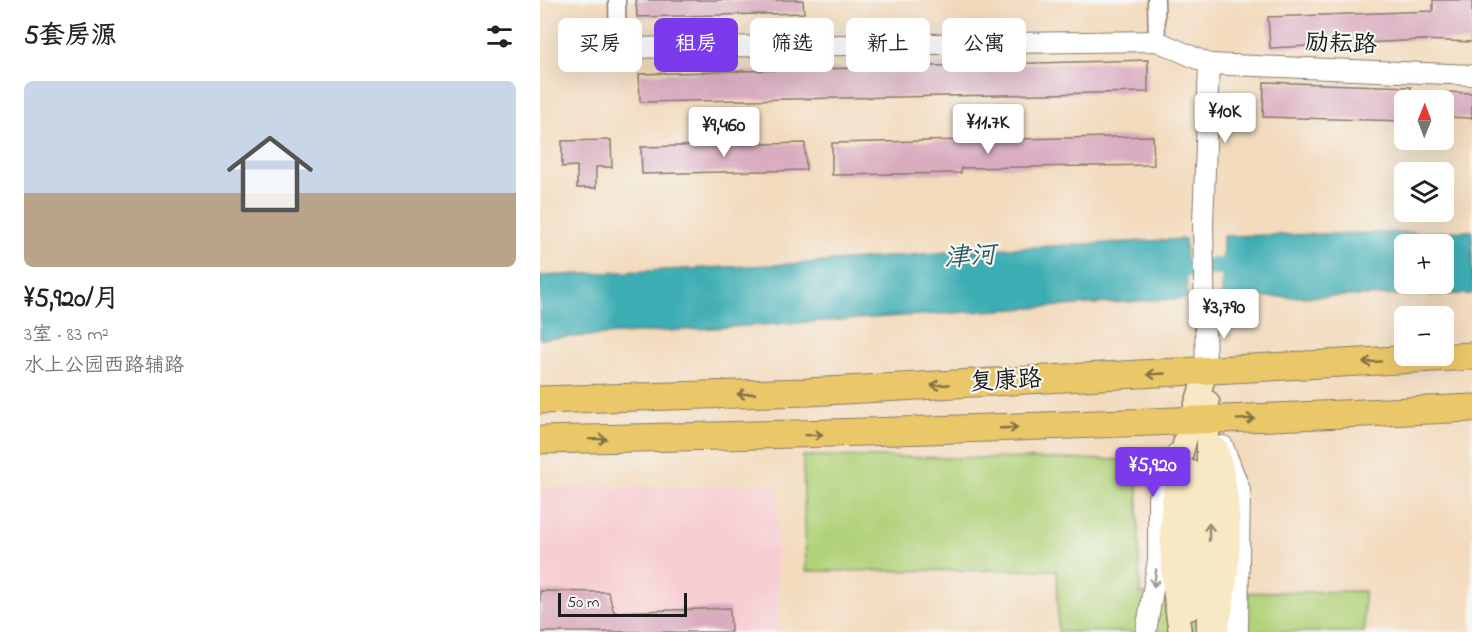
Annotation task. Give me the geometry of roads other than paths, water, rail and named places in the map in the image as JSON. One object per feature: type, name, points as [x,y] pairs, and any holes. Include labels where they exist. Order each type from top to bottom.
[{"type":"highway","name":"复康路","points":[[540,400],[808,392],[1472,356]]},
{"type":"highway","name":"复康路","points":[[540,440],[808,435],[1200,421],[1472,408]]},
{"type":"main road","points":[[1189,632],[1200,421],[1206,371]]},
{"type":"main road","points":[[1180,632],[1172,571],[1173,502],[1200,421]]},
{"type":"main road","points":[[1200,421],[1208,632]]},
{"type":"main road","points":[[1200,421],[1227,491],[1230,531],[1227,581],[1217,632]]},
{"type":"street","points":[[617,0],[617,18]]},
{"type":"street","points":[[1156,0],[1157,41]]},
{"type":"street","points":[[642,48],[1157,41],[1209,64],[1203,223],[1206,371]]},
{"type":"street","name":"励耘路","points":[[1209,64],[1472,75]]},
{"type":"street","points":[[1146,632],[1158,560],[1158,498],[1162,483],[1200,421],[1232,463],[1240,490],[1238,632]]},
{"type":"water","points":[[1472,231],[1472,294],[1222,298],[1223,236]]},
{"type":"water","points":[[1185,239],[1187,298],[540,339],[540,276],[811,263],[975,250]]},
{"type":"waterway","name":"津河","points":[[1162,269],[1248,266]]}]
